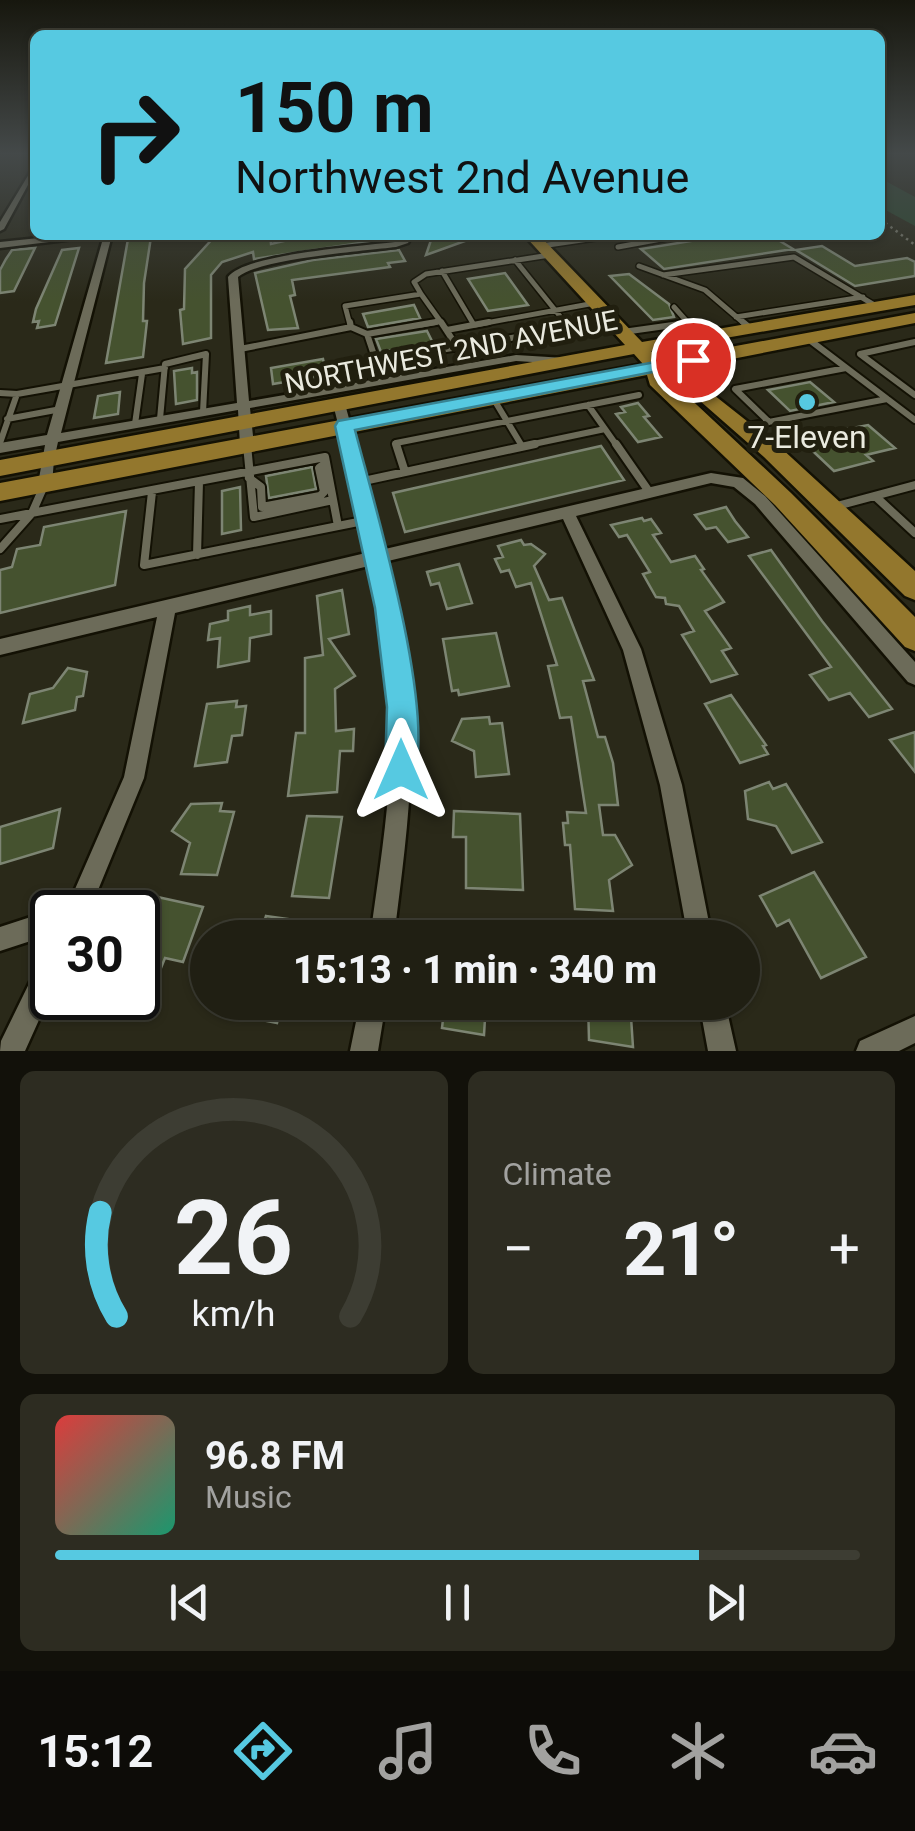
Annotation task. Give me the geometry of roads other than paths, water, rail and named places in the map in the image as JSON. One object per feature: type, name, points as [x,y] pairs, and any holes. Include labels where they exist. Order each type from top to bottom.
[{"type":"main road","points":[[541,245],[656,367],[682,375],[743,427],[915,588]]},
{"type":"main road","name":"NORTHWEST 2ND AVENUE","points":[[342,415],[565,361],[630,340],[875,302],[914,314]]},
{"type":"main road","name":"NORTHWEST 2ND AVENUE","points":[[0,468],[246,424],[493,398],[914,314]]},
{"type":"main road","points":[[656,367],[657,381],[783,499],[915,637]]},
{"type":"main road","name":"NORTHWEST 2ND AVENUE","points":[[0,492],[49,461]]},
{"type":"street","points":[[0,229],[14,202]]},
{"type":"street","points":[[0,245],[45,240]]},
{"type":"street","points":[[49,461],[107,240]]},
{"type":"street","points":[[246,424],[233,277],[237,270],[263,262],[395,240]]},
{"type":"street","points":[[1,440],[49,461],[136,424],[160,419],[204,412],[246,424],[469,365],[516,358],[565,361]]},
{"type":"street","points":[[342,415],[378,557],[401,707],[400,802],[384,920]]},
{"type":"street","points":[[0,647],[711,478],[738,482],[760,500],[915,676]]},
{"type":"street","points":[[566,512],[632,649],[671,784],[697,920]]},
{"type":"street","points":[[86,890],[134,778],[167,608]]},
{"type":"street","points":[[0,939],[30,929]]},
{"type":"street","points":[[11,1051],[30,1011]]},
{"type":"street","points":[[364,1051],[370,1020]]},
{"type":"street","points":[[716,1020],[722,1051]]},
{"type":"street","points":[[870,1051],[915,1029]]},
{"type":"lane","points":[[469,365],[460,346],[438,322],[421,294],[414,282],[416,277],[515,260],[541,245],[577,240]]},
{"type":"lane","points":[[618,246],[653,240]]},
{"type":"lane","points":[[664,275],[794,256],[875,302]]},
{"type":"lane","points":[[367,334],[376,361],[570,328],[515,260]]},
{"type":"lane","points":[[639,266],[705,290],[743,322]]},
{"type":"lane","points":[[442,271],[474,325]]},
{"type":"lane","points":[[352,327],[344,306],[421,294]]},
{"type":"lane","points":[[446,330],[595,302]]},
{"type":"lane","points":[[674,307],[694,330]]},
{"type":"lane","points":[[240,349],[352,327],[367,334],[438,322]]},
{"type":"lane","points":[[806,338],[915,420]]},
{"type":"lane","points":[[915,342],[860,354],[915,395]]},
{"type":"lane","points":[[0,393],[17,394],[142,374],[206,354],[204,412]]},
{"type":"lane","points":[[160,419],[165,368]]},
{"type":"lane","points":[[769,422],[735,390],[846,368]]},
{"type":"lane","points":[[136,424],[142,374]]},
{"type":"lane","points":[[1,440],[17,394]]},
{"type":"lane","points":[[405,472],[396,443],[639,395]]},
{"type":"lane","points":[[493,398],[522,446]]},
{"type":"lane","points":[[743,427],[886,398]]},
{"type":"lane","points":[[588,405],[650,493]]},
{"type":"lane","points":[[903,411],[915,408]]},
{"type":"lane","points":[[8,419],[61,409]]},
{"type":"lane","points":[[246,424],[254,517],[334,500]]},
{"type":"lane","points":[[358,482],[604,429]]},
{"type":"lane","points":[[0,519],[325,458],[338,526]]},
{"type":"lane","points":[[0,550],[32,512],[49,461]]},
{"type":"lane","points":[[249,475],[261,488],[262,508],[320,496],[324,492],[319,468],[326,463]]},
{"type":"lane","points":[[197,555],[199,482]]},
{"type":"lane","points":[[832,507],[913,488]]},
{"type":"lane","points":[[152,492],[144,565],[368,520]]},
{"type":"lane","points":[[874,496],[915,532]]},
{"type":"place","name":"7-Eleven","points":[[807,402]]}]
